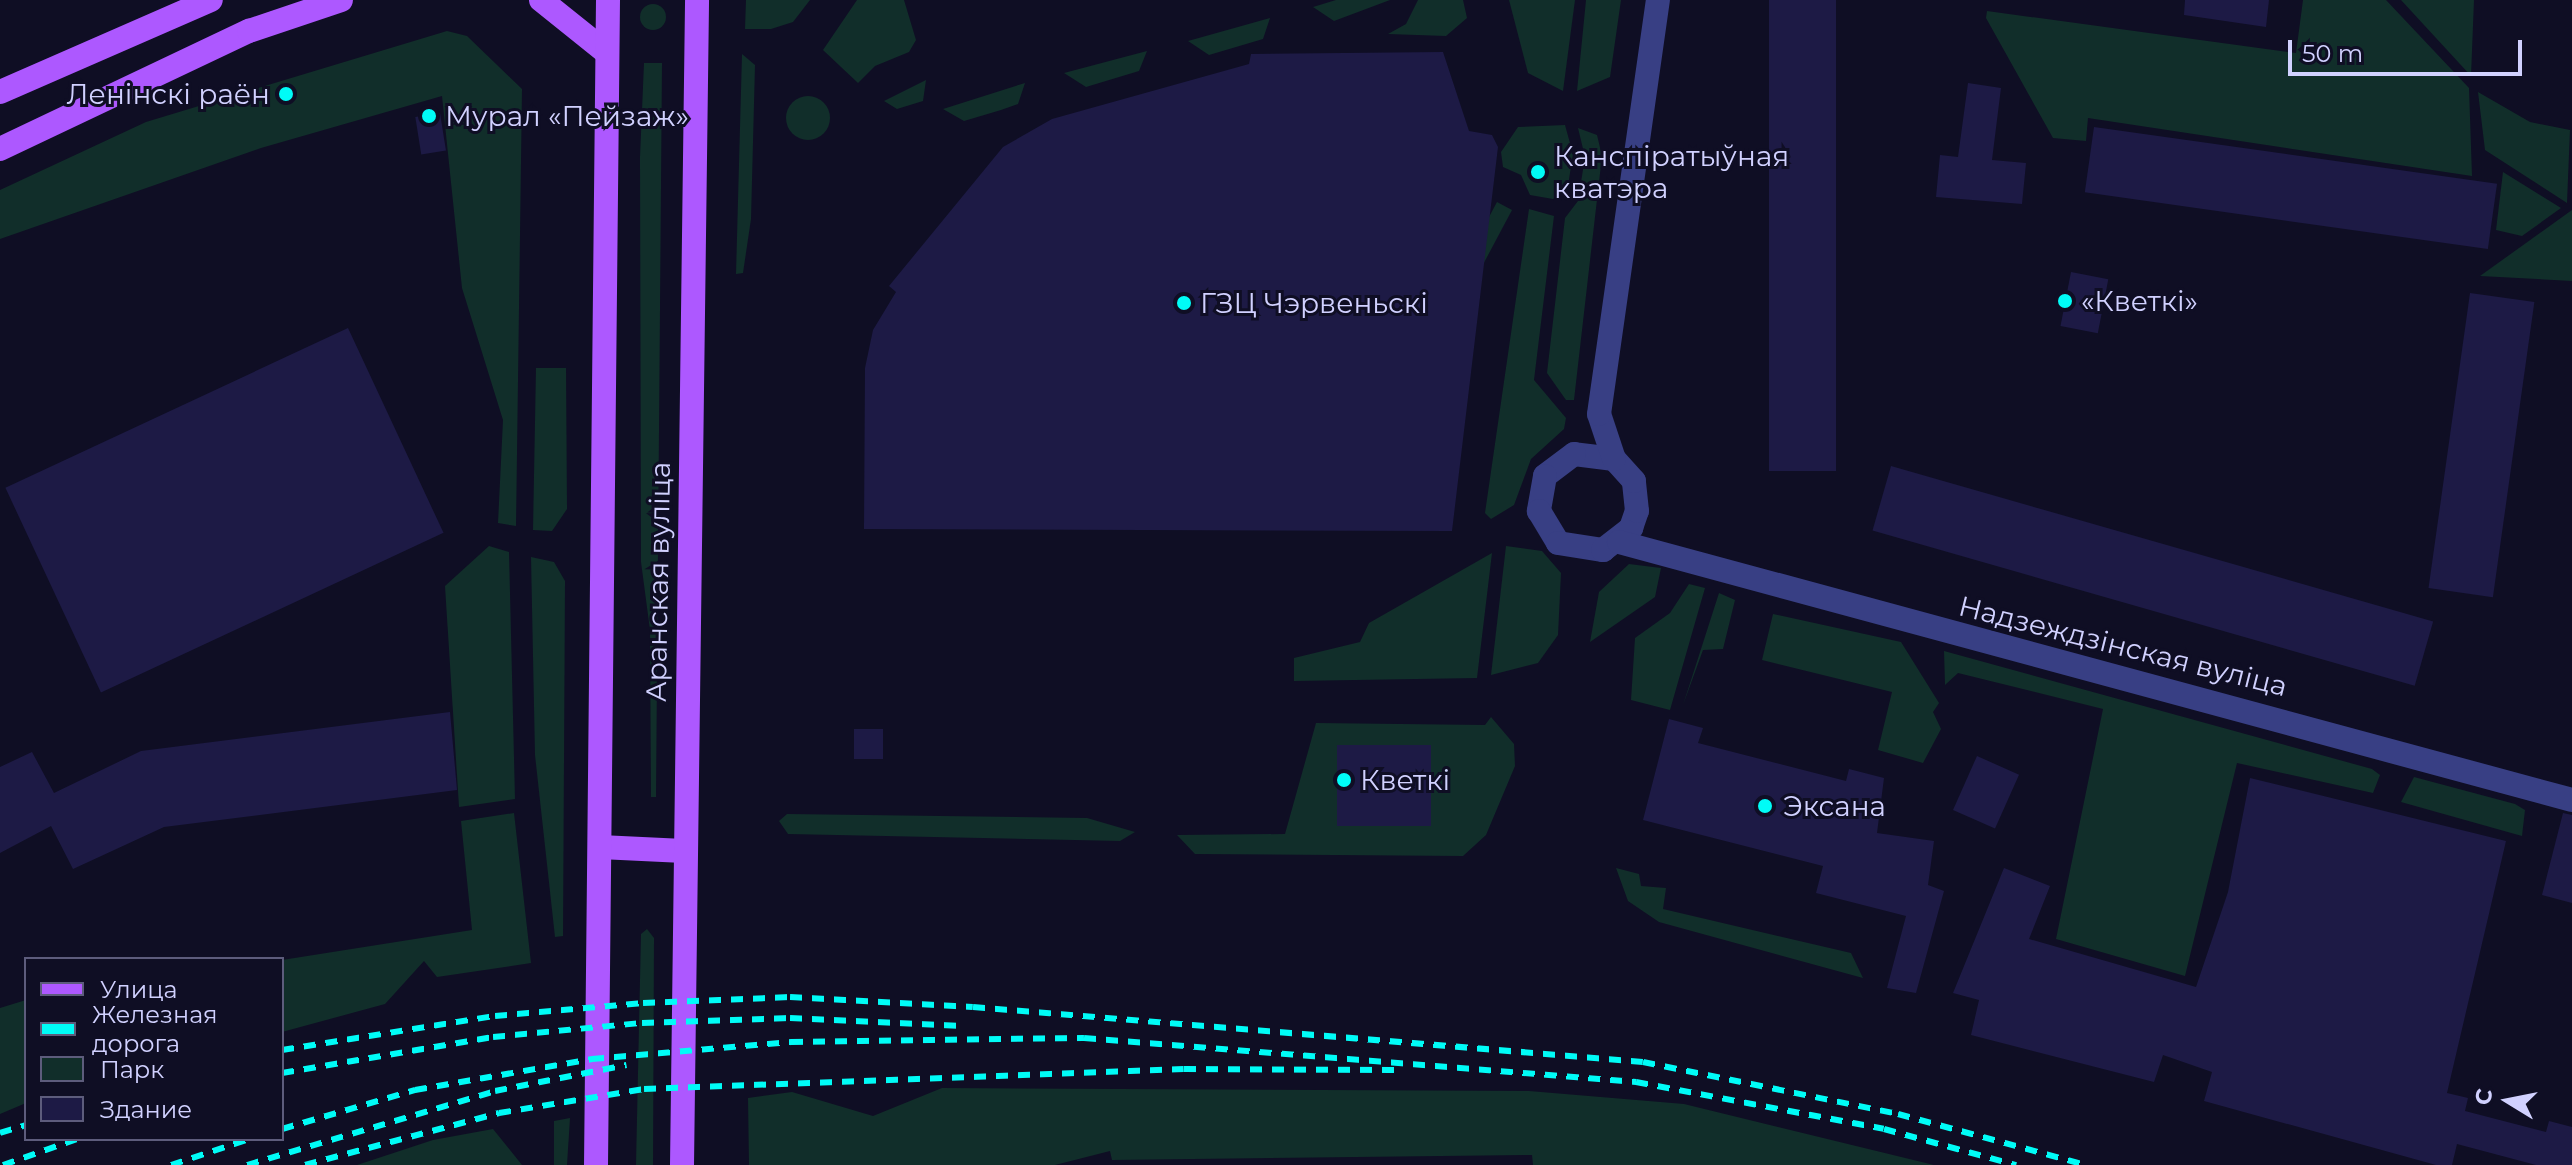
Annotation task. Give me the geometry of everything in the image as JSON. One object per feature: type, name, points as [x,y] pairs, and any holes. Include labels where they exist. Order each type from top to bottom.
[{"type":"main road","points":[[0,92],[211,0]]},
{"type":"main road","points":[[0,149],[249,31],[341,0]]},
{"type":"main road","points":[[541,0],[606,52]]},
{"type":"main road","name":"Аранская вуліца","points":[[596,1165],[608,0]]},
{"type":"main road","name":"Аранская вуліца","points":[[682,1165],[697,0]]},
{"type":"main road","points":[[600,847],[684,851]]},
{"type":"street","points":[[1574,454],[1599,414],[1658,0]]},
{"type":"street","points":[[1599,414],[1614,459],[1634,481],[1637,511],[1659,553]]},
{"type":"street","points":[[1614,459],[1574,454],[1557,462],[1539,493],[1545,529],[1580,552],[1619,542],[1637,511]]},
{"type":"street","name":"Надзеждзінская вуліца","points":[[1619,542],[2572,800]]},
{"type":"green space","points":[[746,0],[810,0],[793,22],[771,29],[745,29]]},
{"type":"green space","points":[[857,0],[904,0],[916,40],[909,52],[875,66],[858,83],[823,50]]},
{"type":"green space","points":[[1336,0],[1390,0],[1334,21],[1313,7]]},
{"type":"green space","points":[[1418,0],[1463,0],[1467,18],[1446,36],[1388,34],[1406,24]]},
{"type":"green space","points":[[1509,0],[1575,0],[1563,91],[1528,73]]},
{"type":"green space","points":[[1586,0],[1621,0],[1610,77],[1577,91]]},
{"type":"green space","points":[[2303,0],[2386,0],[2469,88],[2472,176],[2088,118],[2086,141],[2053,138],[1986,18],[1987,11],[2296,53]]},
{"type":"green space","points":[[2401,0],[2474,0],[2471,76]]},
{"type":"green space","points":[[653,4],[662,8],[666,17],[662,26],[653,30],[644,26],[640,17],[644,8]]},
{"type":"green space","points":[[1270,18],[1263,39],[1209,55],[1188,41]]},
{"type":"green space","points":[[447,31],[467,36],[522,89],[516,526],[498,523],[503,420],[462,288],[442,96],[261,148],[0,239],[0,190],[146,122]]},
{"type":"green space","points":[[1147,51],[1139,71],[1086,87],[1064,73]]},
{"type":"green space","points":[[742,54],[755,65],[751,219],[743,273],[736,274]]},
{"type":"green space","points":[[644,63],[662,63],[656,797],[651,797],[650,630],[641,562],[640,157]]},
{"type":"green space","points":[[926,80],[923,101],[897,109],[884,101]]},
{"type":"green space","points":[[1025,83],[1018,104],[1001,110],[964,121],[943,109]]},
{"type":"green space","points":[[2478,92],[2530,122],[2570,130],[2567,203],[2485,150]]},
{"type":"green space","points":[[808,96],[824,102],[830,118],[824,134],[808,140],[792,134],[786,118],[792,102]]},
{"type":"green space","points":[[1565,125],[1573,154],[1567,192],[1553,199],[1530,195],[1521,175],[1503,167],[1501,152],[1518,127]]},
{"type":"green space","points":[[1578,128],[1597,135],[1602,156],[1574,400],[1566,400],[1547,373],[1565,218],[1578,201],[1585,157]]},
{"type":"green space","points":[[2503,172],[2561,208],[2522,236],[2496,230]]},
{"type":"green space","points":[[1497,202],[1512,210],[1415,392],[1400,384]]},
{"type":"green space","points":[[1529,209],[1554,216],[1534,380],[1566,418],[1564,429],[1531,459],[1514,505],[1491,519],[1485,513]]},
{"type":"green space","points":[[2572,210],[2572,281],[2480,276]]},
{"type":"green space","points":[[536,368],[566,368],[567,509],[552,531],[533,530]]},
{"type":"green space","points":[[489,546],[509,552],[515,799],[459,807],[445,586]]},
{"type":"green space","points":[[1506,546],[1542,551],[1561,573],[1558,635],[1538,663],[1491,675]]},
{"type":"green space","points":[[1492,553],[1477,678],[1294,681],[1294,658],[1360,642],[1369,623]]},
{"type":"green space","points":[[531,557],[554,562],[565,581],[563,936],[555,937],[535,755]]},
{"type":"green space","points":[[1629,564],[1661,568],[1655,597],[1590,642],[1599,592]]},
{"type":"green space","points":[[1689,584],[1705,588],[1670,710],[1631,700],[1635,638],[1670,613]]},
{"type":"green space","points":[[1719,593],[1735,600],[1723,649],[1703,650],[1683,705]]},
{"type":"green space","points":[[1773,614],[1901,642],[1939,703],[1933,712],[1941,729],[1923,763],[1878,750],[1892,692],[1762,660]]},
{"type":"green space","points":[[1944,651],[2372,769],[2380,775],[2373,793],[2237,763],[2185,976],[2056,939],[2103,709],[1958,673],[1945,685]]},
{"type":"green space","points":[[1491,717],[1514,744],[1515,766],[1486,835],[1463,856],[1195,854],[1177,835],[1285,834],[1316,723],[1485,725]]},
{"type":"green space","points":[[2414,777],[2515,804],[2525,810],[2522,836],[2401,802]]},
{"type":"green space","points":[[514,813],[531,963],[437,977],[424,961],[385,1004],[284,1031],[284,960],[472,930],[461,821]]},
{"type":"green space","points":[[787,814],[1087,818],[1135,832],[1120,841],[788,834],[779,821]]},
{"type":"green space","points":[[1616,868],[1639,874],[1641,886],[1666,888],[1663,909],[1851,953],[1863,978],[1659,922],[1628,901]]},
{"type":"green space","points":[[647,929],[654,938],[653,1165],[636,1165],[641,934]]},
{"type":"green space","points":[[24,1001],[24,1104],[0,1114],[0,1008]]},
{"type":"green space","points":[[942,1088],[1529,1091],[1684,1104],[1934,1165],[1533,1165],[1532,1155],[1112,1160],[1110,1151],[1055,1165],[749,1165],[748,1098],[792,1092],[873,1116]]},
{"type":"green space","points":[[570,1118],[567,1165],[554,1165],[554,1121]]},
{"type":"green space","points":[[493,1129],[522,1165],[357,1165],[433,1140]]},
{"type":"building","points":[[1769,0],[1836,0],[1836,471],[1769,471]]},
{"type":"building","points":[[2185,0],[2269,0],[2266,27],[2184,15]]},
{"type":"building","name":"ГЗЦ Чэрвеньскі","points":[[1443,52],[1469,131],[1492,135],[1498,147],[1452,531],[864,529],[865,368],[873,330],[896,292],[889,286],[1003,147],[1052,119],[1249,64],[1251,54]]},
{"type":"building","points":[[1968,83],[2001,88],[1992,160],[2026,163],[2022,204],[1936,197],[1940,155],[1958,157]]},
{"type":"building","points":[[440,113],[446,151],[421,154],[415,117]]},
{"type":"building","points":[[2094,127],[2497,184],[2488,249],[2085,192]]},
{"type":"building","points":[[2071,272],[2108,279],[2098,333],[2061,326]]},
{"type":"building","points":[[2470,293],[2534,302],[2493,597],[2429,588]]},
{"type":"building","points":[[348,328],[444,533],[101,693],[5,488]]},
{"type":"building","points":[[1891,466],[2433,621],[2415,686],[1873,530]]},
{"type":"building","points":[[450,712],[457,790],[164,827],[73,869],[51,826],[0,853],[0,767],[32,752],[54,793],[141,751]]},
{"type":"building","name":"Эксана","points":[[1669,719],[1703,728],[1698,743],[1846,781],[1849,769],[1884,778],[1877,833],[1934,841],[1928,885],[1944,891],[1916,993],[1887,988],[1906,916],[1816,893],[1823,866],[1643,820]]},
{"type":"building","points":[[854,729],[883,729],[883,759],[854,759]]},
{"type":"building","points":[[1337,745],[1431,745],[1431,826],[1337,826]]},
{"type":"building","points":[[1977,756],[2019,775],[1995,829],[1953,810]]},
{"type":"building","points":[[2250,778],[2506,841],[2447,1093],[2468,1098],[2465,1111],[2546,1132],[2549,1121],[2572,1127],[2572,1165],[2536,1165],[2457,1144],[2452,1165],[2436,1165],[2204,1101],[2212,1072],[2163,1055],[2154,1082],[1971,1035],[1979,1000],[1953,993],[2004,868],[2050,886],[2029,939],[2196,987],[2228,892]]},
{"type":"building","points":[[2563,813],[2572,815],[2572,903],[2542,895]]},
{"type":"railway","points":[[284,1050],[495,1016],[643,1003],[790,997],[973,1007],[1643,1062],[1898,1114],[2086,1165]]},
{"type":"railway","points":[[284,1073],[493,1037],[642,1023],[790,1018],[957,1026]]},
{"type":"railway","points":[[284,1128],[415,1090],[592,1059],[791,1042],[1084,1038],[1636,1082],[1884,1129],[2016,1165]]},
{"type":"railway","points":[[247,1165],[495,1091],[626,1065]]},
{"type":"railway","points":[[305,1165],[499,1113],[644,1089],[1184,1069],[1395,1070]]},
{"type":"railway","points":[[0,1133],[24,1126]]},
{"type":"railway","points":[[3,1165],[71,1141]]},
{"type":"railway","points":[[171,1165],[243,1141]]},
{"type":"place","name":"Ленінскі раён","points":[[286,94]]},
{"type":"place","name":"Мурал «Пейзаж»","points":[[429,116]]},
{"type":"place","name":"Канспіратыўная кватэра","points":[[1538,172]]},
{"type":"place","name":"«Кветкі»","points":[[2065,301]]},
{"type":"place","name":"ГЗЦ Чэрвеньскі","points":[[1184,303]]},
{"type":"place","name":"Кветкі","points":[[1344,780]]},
{"type":"place","name":"Эксана","points":[[1765,806]]}]
